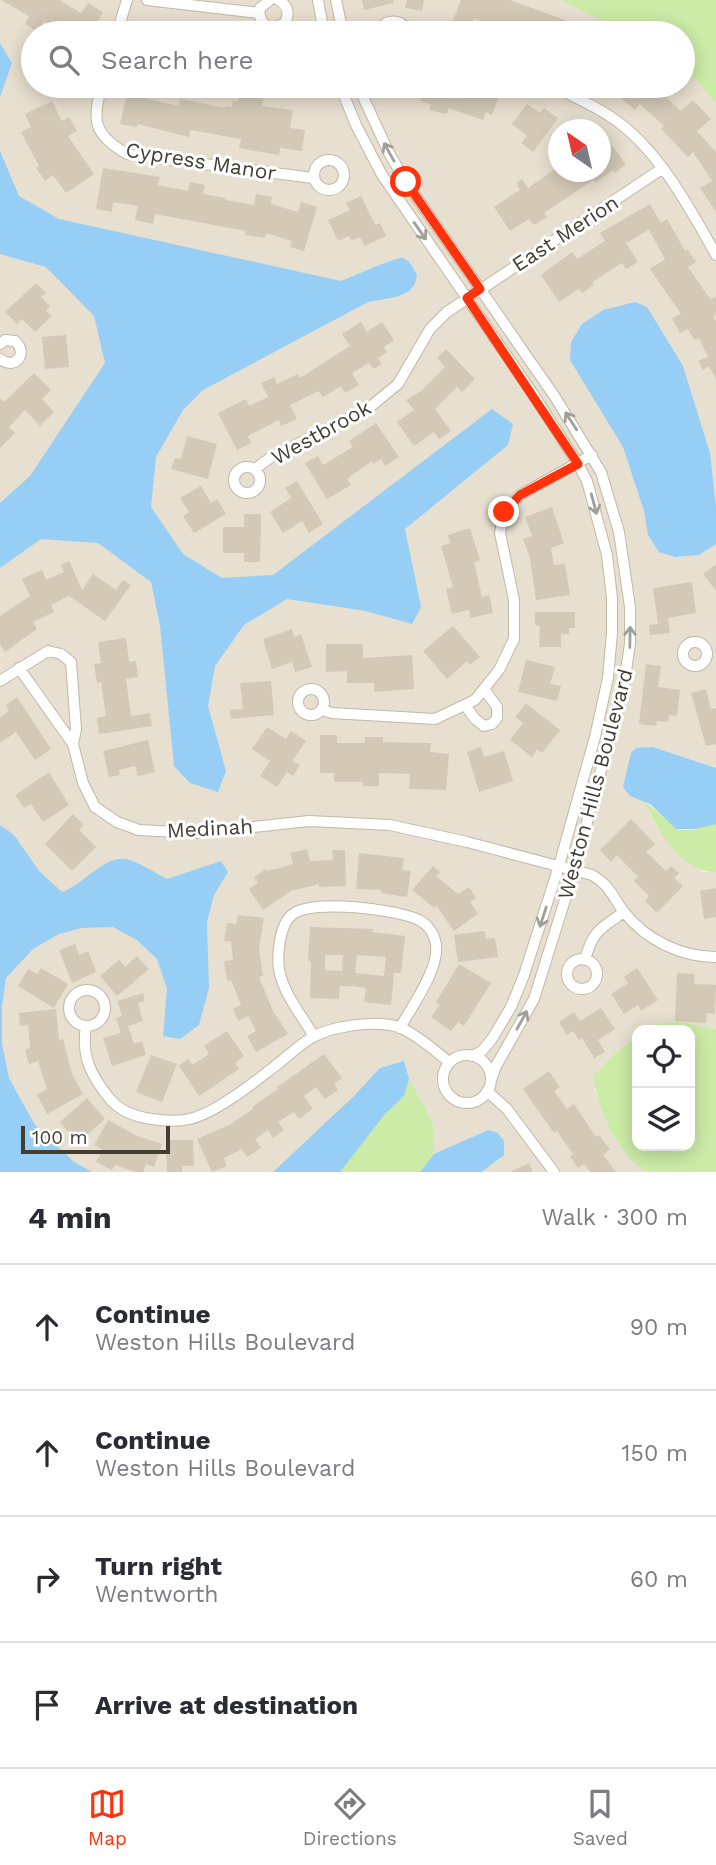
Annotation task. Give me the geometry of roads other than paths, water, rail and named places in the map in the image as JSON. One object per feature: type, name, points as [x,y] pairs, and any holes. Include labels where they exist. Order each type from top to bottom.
[{"type":"street","points":[[121,21],[127,0]]},
{"type":"street","points":[[147,0],[259,13]]},
{"type":"street","points":[[259,13],[263,4],[270,0]]},
{"type":"street","points":[[278,0],[288,10],[285,21]]},
{"type":"street","points":[[318,0],[322,21]]},
{"type":"street","points":[[336,0],[340,21]]},
{"type":"street","points":[[259,13],[263,21]]},
{"type":"street","name":"Cypress Manor","points":[[98,98],[95,110],[97,125],[110,144],[127,154],[313,178]]},
{"type":"street","name":"Weston Hills Boulevard","points":[[345,98],[382,175],[578,464],[587,481],[607,555],[612,598],[608,678],[559,866],[511,1007],[492,1039],[482,1051],[472,1056]]},
{"type":"street","name":"Weston Hills Boulevard","points":[[363,98],[388,153],[592,455],[608,490],[619,532],[630,607],[630,644],[624,684],[610,745],[574,871],[534,999],[496,1066],[489,1085]]},
{"type":"street","points":[[575,98],[612,118],[663,168],[716,255]]},
{"type":"street","name":"East Merion","points":[[467,298],[663,168]]},
{"type":"street","name":"Westbrook","points":[[255,469],[370,407],[398,384],[430,329],[467,298]]},
{"type":"street","points":[[0,344],[5,340],[15,341],[22,352],[18,361],[13,363],[4,363],[0,359]]},
{"type":"street","points":[[322,709],[331,713],[435,719],[475,700],[499,670],[513,639],[514,600],[500,533],[504,512],[520,495],[592,455]]},
{"type":"street","name":"Medinah","points":[[0,681],[48,651],[61,654],[71,662],[76,729],[73,744],[83,783],[95,807],[117,822],[139,830],[197,833],[309,821],[390,825],[467,842],[592,875],[604,882],[624,912],[641,929],[662,944],[686,953],[716,957]]},
{"type":"street","points":[[19,668],[73,744]]},
{"type":"street","points":[[465,705],[475,719],[485,726],[492,724],[498,718],[497,707],[484,689]]},
{"type":"street","points":[[313,1035],[279,973],[280,935],[294,912],[309,908],[349,906],[406,915],[422,921],[430,929],[436,942],[437,958],[400,1028]]},
{"type":"street","points":[[585,960],[590,940],[596,932],[624,912]]},
{"type":"street","points":[[86,1026],[83,1044],[95,1082],[114,1103],[136,1116],[170,1122],[192,1119],[220,1104],[246,1088],[313,1035],[362,1025],[400,1028],[449,1062]]},
{"type":"street","points":[[489,1085],[473,1102],[464,1102],[447,1093],[443,1078],[449,1062],[458,1057],[472,1056],[486,1065],[489,1085],[554,1172]]},
{"type":"water","points":[[0,43],[12,63],[0,97]]},
{"type":"water","points":[[0,151],[19,196],[59,219],[341,281],[399,258],[408,261],[417,275],[415,284],[408,292],[368,302],[203,390],[183,410],[156,457],[151,507],[183,554],[222,578],[273,575],[492,409],[513,424],[508,445],[405,529],[421,607],[412,624],[366,611],[287,599],[244,625],[215,666],[208,706],[226,771],[218,792],[190,783],[174,766],[160,626],[151,582],[98,543],[41,539],[0,568],[0,503],[30,476],[105,363],[94,316],[46,267],[0,254]]},
{"type":"water","points":[[635,302],[647,307],[683,366],[710,453],[716,507],[716,544],[699,555],[675,557],[659,552],[648,535],[644,511],[623,447],[570,360],[571,342],[582,324],[603,310]]},
{"type":"water","points":[[653,747],[716,768],[716,824],[695,829],[676,829],[650,804],[630,796],[623,787],[631,753],[636,748]]},
{"type":"water","points":[[0,825],[14,835],[39,871],[62,892],[110,861],[118,859],[136,863],[167,879],[221,861],[228,872],[214,895],[207,922],[209,988],[199,1025],[180,1039],[163,1036],[167,989],[157,959],[137,940],[113,927],[82,928],[59,934],[33,949],[6,978],[2,1006],[2,1044],[9,1078],[35,1125],[74,1162],[92,1172],[0,1172]]},
{"type":"water","points":[[404,1061],[409,1079],[404,1096],[385,1114],[340,1172],[273,1172],[380,1068]]},
{"type":"water","points":[[488,1130],[498,1133],[504,1141],[504,1155],[482,1172],[420,1172],[434,1154]]}]
